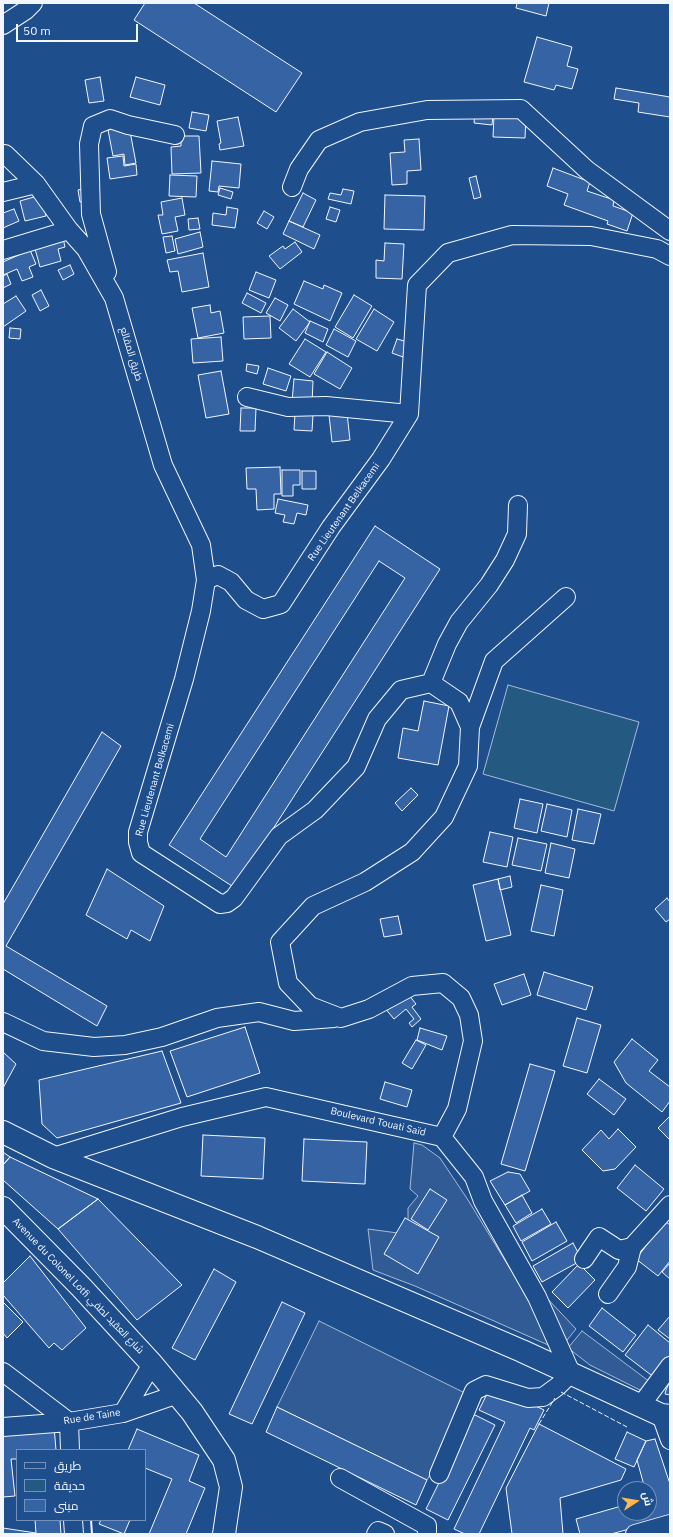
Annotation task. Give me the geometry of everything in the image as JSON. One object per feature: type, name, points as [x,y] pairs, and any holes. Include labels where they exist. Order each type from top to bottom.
[{"type":"main road","points":[[3,1132],[53,1157],[257,1237],[571,1372],[665,1415]]},
{"type":"main road","name":"Avenue du Colonel Lotfi شارع العقيد لطفي","points":[[3,1208],[81,1287],[152,1364],[192,1412],[224,1460],[231,1486],[224,1534]]},
{"type":"street","points":[[3,25],[34,3]]},
{"type":"street","points":[[292,187],[299,169],[319,140],[360,122],[426,110],[521,108],[587,170],[670,231]]},
{"type":"street","points":[[114,298],[91,214],[89,144],[93,126],[110,119],[128,125],[175,135]]},
{"type":"street","name":"طريق المقالع","points":[[5,154],[36,184],[69,230],[86,249],[114,298],[163,465],[201,545],[206,580]]},
{"type":"street","points":[[3,192],[36,184]]},
{"type":"street","points":[[3,250],[69,230]]},
{"type":"street","name":"Rue Lieutenant Belkacemi","points":[[431,683],[401,690],[377,719],[356,767],[315,810],[279,836],[234,898],[227,903],[220,904],[141,853],[138,842],[138,832],[184,679],[201,611],[206,580],[218,575],[231,582],[246,600],[263,609],[280,604],[331,527],[381,459],[409,414],[417,285],[448,253],[512,235],[591,236],[657,250],[670,256]]},
{"type":"street","points":[[247,397],[288,407],[326,406],[409,414]]},
{"type":"street","points":[[470,727],[459,702],[431,683],[447,644],[459,622],[489,585],[506,560],[516,534],[518,505]]},
{"type":"street","points":[[341,1018],[310,1006],[288,983],[280,942],[313,906],[365,882],[412,852],[444,817],[468,766],[470,727],[494,661],[566,598]]},
{"type":"street","points":[[3,1022],[43,1041],[94,1047],[125,1045],[154,1039],[217,1018],[259,1012],[294,1021],[341,1018],[369,1009],[412,986],[443,983],[461,998],[469,1015],[473,1041],[457,1109],[442,1137],[474,1177],[484,1201],[537,1297],[571,1372],[558,1386],[544,1397],[528,1398],[486,1385],[474,1391],[438,1474]]},
{"type":"street","name":"Boulevard Touati Saïd","points":[[53,1157],[182,1117],[266,1097],[442,1137]]},
{"type":"street","points":[[608,1294],[627,1267],[632,1247],[670,1205]]},
{"type":"street","points":[[584,1259],[599,1237],[619,1250],[632,1247]]},
{"type":"street","points":[[124,1413],[152,1364]]},
{"type":"street","points":[[641,1405],[670,1366]]},
{"type":"street","points":[[3,1372],[69,1422],[70,1449]]},
{"type":"street","name":"Rue de Taine","points":[[3,1427],[69,1422],[124,1413],[178,1394]]},
{"type":"street","points":[[665,1415],[670,1440]]},
{"type":"street","points":[[340,1478],[427,1526],[427,1534]]},
{"type":"street","points":[[73,1521],[74,1534]]},
{"type":"street","points":[[635,1534],[670,1524]]},
{"type":"green space","points":[[508,685],[639,722],[614,811],[483,774]]},
{"type":"shaded area","points":[[414,1143],[422,1145],[440,1158],[468,1200],[550,1334],[555,1348],[415,1286],[373,1270],[368,1229],[405,1234],[408,1221],[408,1208],[418,1196],[410,1189]]},
{"type":"shaded area","points":[[545,1296],[576,1329],[563,1345]]},
{"type":"shaded area","points":[[319,1321],[471,1396],[427,1480],[277,1407]]},
{"type":"shaded area","points":[[582,1331],[650,1382],[642,1391],[590,1365],[568,1348]]},
{"type":"building","points":[[145,3],[194,3],[302,73],[276,112],[134,20]]},
{"type":"building","points":[[517,3],[549,3],[546,16],[516,8]]},
{"type":"building","points":[[537,37],[572,47],[567,66],[578,69],[572,89],[556,85],[554,90],[524,82]]},
{"type":"building","points":[[100,77],[104,101],[89,103],[85,80]]},
{"type":"building","points":[[136,77],[165,85],[160,105],[130,97]]},
{"type":"building","points":[[616,88],[670,97],[670,117],[638,112],[639,103],[614,99]]},
{"type":"building","points":[[192,112],[209,115],[206,131],[189,128]]},
{"type":"building","points":[[475,113],[493,115],[492,125],[474,123]]},
{"type":"building","points":[[494,116],[526,118],[525,138],[493,137]]},
{"type":"building","points":[[238,117],[244,146],[220,150],[219,144],[221,143],[217,121]]},
{"type":"building","points":[[129,126],[136,163],[125,165],[124,154],[113,156],[108,130]]},
{"type":"building","points":[[181,136],[199,136],[201,173],[172,174],[171,147],[181,146]]},
{"type":"building","points":[[419,139],[421,170],[407,171],[407,184],[392,185],[390,153],[405,152],[404,140]]},
{"type":"building","points":[[123,156],[124,166],[136,164],[137,175],[110,179],[107,158]]},
{"type":"building","points":[[212,161],[241,164],[239,188],[219,186],[218,192],[209,191]]},
{"type":"building","points":[[553,168],[590,182],[587,191],[614,200],[613,206],[633,213],[627,231],[607,224],[608,221],[564,205],[568,194],[547,186]]},
{"type":"building","points":[[170,175],[197,176],[196,197],[169,196]]},
{"type":"building","points":[[476,176],[481,197],[474,199],[469,178]]},
{"type":"building","points":[[87,188],[89,200],[80,202],[78,190]]},
{"type":"building","points":[[220,188],[233,192],[231,199],[218,195]]},
{"type":"building","points":[[343,189],[354,191],[351,204],[328,199],[330,193],[341,195]]},
{"type":"building","points":[[303,193],[316,200],[303,227],[289,221]]},
{"type":"building","points":[[41,195],[46,216],[25,221],[20,201]]},
{"type":"building","points":[[385,195],[425,196],[424,230],[384,229]]},
{"type":"building","points":[[182,198],[185,215],[175,217],[178,231],[162,234],[158,215],[163,215],[161,202]]},
{"type":"building","points":[[227,207],[238,209],[235,228],[212,225],[213,213],[226,215]]},
{"type":"building","points":[[330,207],[340,210],[336,222],[326,219]]},
{"type":"building","points":[[14,209],[19,221],[3,228],[3,213]]},
{"type":"building","points":[[264,211],[274,217],[267,229],[257,223]]},
{"type":"building","points":[[198,218],[200,229],[189,230],[188,219]]},
{"type":"building","points":[[289,221],[320,235],[314,249],[283,234]]},
{"type":"building","points":[[200,232],[203,247],[178,254],[175,239]]},
{"type":"building","points":[[172,236],[175,251],[166,253],[163,237]]},
{"type":"building","points":[[63,238],[65,247],[58,249],[61,261],[40,267],[34,245]]},
{"type":"building","points":[[295,242],[302,252],[280,269],[269,256],[283,246],[285,249]]},
{"type":"building","points":[[385,243],[404,244],[402,279],[376,278],[376,260],[384,261]]},
{"type":"building","points":[[30,250],[36,264],[29,267],[33,277],[22,281],[17,269],[3,275],[3,262]]},
{"type":"building","points":[[203,253],[209,287],[182,292],[178,271],[170,272],[167,260]]},
{"type":"building","points":[[70,265],[74,274],[63,280],[58,270]]},
{"type":"building","points":[[256,272],[276,280],[269,298],[249,290]]},
{"type":"building","points":[[7,274],[11,284],[3,288],[3,276]]},
{"type":"building","points":[[304,281],[323,289],[324,285],[342,293],[330,321],[294,304]]},
{"type":"building","points":[[41,290],[49,306],[40,311],[32,295]]},
{"type":"building","points":[[247,293],[266,303],[261,313],[242,303]]},
{"type":"building","points":[[354,295],[372,306],[353,338],[335,327]]},
{"type":"building","points":[[16,296],[26,311],[3,327],[3,304]]},
{"type":"building","points":[[275,298],[288,305],[280,321],[266,313]]},
{"type":"building","points":[[210,305],[211,313],[220,311],[224,333],[198,338],[192,308]]},
{"type":"building","points":[[293,309],[310,322],[296,341],[279,328]]},
{"type":"building","points":[[374,309],[394,322],[377,351],[356,339]]},
{"type":"building","points":[[270,316],[271,338],[244,339],[243,317]]},
{"type":"building","points":[[310,321],[328,329],[323,342],[305,333]]},
{"type":"building","points":[[10,328],[21,329],[20,339],[9,338]]},
{"type":"building","points":[[334,329],[356,341],[348,357],[326,345]]},
{"type":"building","points":[[221,337],[223,361],[193,363],[191,339]]},
{"type":"building","points":[[305,339],[326,352],[310,377],[289,364]]},
{"type":"building","points":[[397,339],[408,342],[403,357],[392,353]]},
{"type":"building","points":[[327,352],[352,368],[340,389],[314,374]]},
{"type":"building","points":[[247,364],[259,366],[257,374],[246,371]]},
{"type":"building","points":[[268,368],[291,376],[286,391],[263,384]]},
{"type":"building","points":[[221,371],[229,414],[206,418],[198,375]]},
{"type":"building","points":[[294,379],[313,381],[312,404],[292,402]]},
{"type":"building","points":[[241,408],[256,408],[255,431],[240,431]]},
{"type":"building","points":[[295,413],[313,415],[312,431],[294,430]]},
{"type":"building","points":[[347,413],[350,440],[332,442],[329,415]]},
{"type":"building","points":[[280,467],[281,494],[274,494],[274,509],[257,510],[256,489],[247,489],[246,468]]},
{"type":"building","points":[[282,470],[300,470],[300,485],[293,485],[293,496],[282,496]]},
{"type":"building","points":[[302,471],[316,471],[316,489],[302,489]]},
{"type":"building","points":[[278,499],[308,505],[306,515],[297,513],[294,524],[283,522],[285,515],[275,513]]},
{"type":"building","points":[[375,526],[440,569],[235,888],[169,845]],"holes":[[[379,561],[405,578],[226,857],[200,839]]]},
{"type":"building","points":[[424,701],[449,706],[438,765],[398,758],[403,728],[418,731]]},
{"type":"building","points":[[102,732],[121,746],[6,946],[107,1006],[97,1026],[3,969],[3,904]]},
{"type":"building","points":[[411,788],[418,795],[402,811],[395,803]]},
{"type":"building","points":[[520,799],[543,804],[537,833],[514,828]]},
{"type":"building","points":[[547,804],[572,810],[567,837],[541,831]]},
{"type":"building","points":[[578,809],[601,814],[594,844],[572,840]]},
{"type":"building","points":[[490,832],[513,837],[507,867],[483,862]]},
{"type":"building","points":[[518,838],[547,844],[541,871],[512,865]]},
{"type":"building","points":[[551,843],[575,849],[569,878],[545,873]]},
{"type":"building","points":[[107,869],[164,906],[150,941],[131,930],[127,939],[86,915]]},
{"type":"building","points":[[510,876],[512,887],[500,890],[498,879]]},
{"type":"building","points":[[498,879],[511,935],[486,941],[473,885]]},
{"type":"building","points":[[541,885],[563,890],[554,936],[531,931]]},
{"type":"building","points":[[667,898],[670,902],[670,919],[666,922],[655,909]]},
{"type":"building","points":[[398,916],[402,934],[384,937],[380,919]]},
{"type":"building","points":[[544,972],[593,987],[586,1010],[537,995]]},
{"type":"building","points":[[524,974],[531,995],[502,1005],[494,984]]},
{"type":"building","points":[[405,990],[416,1004],[412,1007],[421,1019],[412,1027],[409,1023],[414,1019],[406,1009],[394,1019],[384,1007]]},
{"type":"building","points":[[577,1018],[601,1025],[587,1073],[563,1066]]},
{"type":"building","points":[[245,1027],[260,1073],[187,1097],[170,1051]]},
{"type":"building","points":[[420,1028],[447,1036],[442,1050],[417,1040]]},
{"type":"building","points":[[632,1039],[658,1060],[649,1071],[670,1087],[670,1101],[662,1112],[626,1083],[614,1062]]},
{"type":"building","points":[[416,1040],[426,1045],[412,1069],[402,1063]]},
{"type":"building","points":[[162,1051],[181,1103],[57,1138],[42,1124],[39,1080]]},
{"type":"building","points":[[3,1052],[16,1064],[3,1088]]},
{"type":"building","points":[[530,1064],[555,1071],[525,1171],[501,1164]]},
{"type":"building","points":[[599,1079],[626,1099],[614,1115],[587,1094]]},
{"type":"building","points":[[385,1082],[412,1090],[407,1107],[380,1099]]},
{"type":"building","points":[[670,1116],[670,1140],[658,1128]]},
{"type":"building","points":[[618,1129],[636,1147],[615,1169],[603,1171],[582,1150],[601,1130],[609,1139]]},
{"type":"building","points":[[203,1135],[265,1138],[263,1179],[201,1176]]},
{"type":"building","points":[[304,1139],[367,1142],[365,1184],[302,1181]]},
{"type":"building","points":[[3,1152],[10,1157],[3,1165]]},
{"type":"building","points":[[10,1157],[98,1199],[58,1229],[3,1180],[3,1165]]},
{"type":"building","points":[[635,1165],[664,1189],[646,1211],[617,1188]]},
{"type":"building","points":[[508,1172],[520,1174],[530,1191],[505,1205],[490,1181]]},
{"type":"building","points":[[430,1189],[447,1200],[428,1230],[411,1219]]},
{"type":"building","points":[[522,1195],[532,1213],[516,1223],[505,1205]]},
{"type":"building","points":[[98,1199],[182,1285],[137,1320],[58,1229]]},
{"type":"building","points":[[542,1209],[551,1224],[521,1241],[513,1226]]},
{"type":"building","points":[[405,1218],[439,1237],[418,1274],[384,1254]]},
{"type":"building","points":[[665,1221],[670,1225],[670,1261],[658,1276],[636,1259]]},
{"type":"building","points":[[556,1222],[567,1241],[532,1261],[522,1242]]},
{"type":"building","points":[[573,1243],[582,1260],[542,1282],[533,1266]]},
{"type":"building","points":[[30,1256],[86,1328],[62,1350],[54,1343],[49,1348],[3,1295],[3,1283]]},
{"type":"building","points":[[670,1263],[670,1279],[662,1272]]},
{"type":"building","points":[[579,1264],[595,1280],[568,1308],[552,1292]]},
{"type":"building","points":[[214,1269],[236,1282],[195,1360],[172,1348]]},
{"type":"building","points":[[3,1302],[23,1322],[7,1338],[3,1333]]},
{"type":"building","points":[[282,1302],[305,1313],[252,1424],[229,1414]]},
{"type":"building","points":[[602,1308],[636,1335],[623,1352],[589,1326]]},
{"type":"building","points":[[670,1316],[670,1339],[658,1330]]},
{"type":"building","points":[[648,1325],[670,1343],[670,1358],[655,1378],[625,1355]]},
{"type":"building","points":[[670,1381],[670,1395],[665,1394]]},
{"type":"building","points":[[490,1388],[544,1410],[534,1430],[530,1428],[479,1534],[465,1534],[454,1529],[505,1422],[479,1410]]},
{"type":"building","points":[[277,1407],[427,1480],[416,1505],[266,1432]]},
{"type":"building","points":[[473,1414],[495,1425],[448,1520],[426,1509]]},
{"type":"building","points":[[539,1424],[626,1469],[621,1480],[560,1498],[563,1534],[512,1534],[506,1488]]},
{"type":"building","points":[[54,1426],[56,1449],[16,1449],[16,1459],[11,1459],[15,1496],[3,1497],[3,1431]]},
{"type":"building","points":[[137,1429],[199,1455],[189,1481],[205,1488],[186,1534],[149,1534],[172,1479],[146,1468],[146,1449],[128,1449]]},
{"type":"building","points":[[627,1432],[646,1441],[634,1467],[615,1459]]},
{"type":"building","points":[[655,1439],[670,1484],[670,1518],[611,1534],[580,1534],[576,1519],[617,1507],[617,1521],[657,1521],[657,1481],[643,1481],[637,1460],[646,1441]]},
{"type":"building","points":[[35,1521],[60,1521],[61,1534],[3,1534],[3,1528],[36,1533]]},
{"type":"building","points":[[100,1521],[130,1521],[124,1534],[99,1524]]},
{"type":"fence","points":[[561,1392],[627,1427]]},
{"type":"fence","points":[[539,1424],[555,1398]]},
{"type":"wall","points":[[91,1521],[92,1534]]}]
